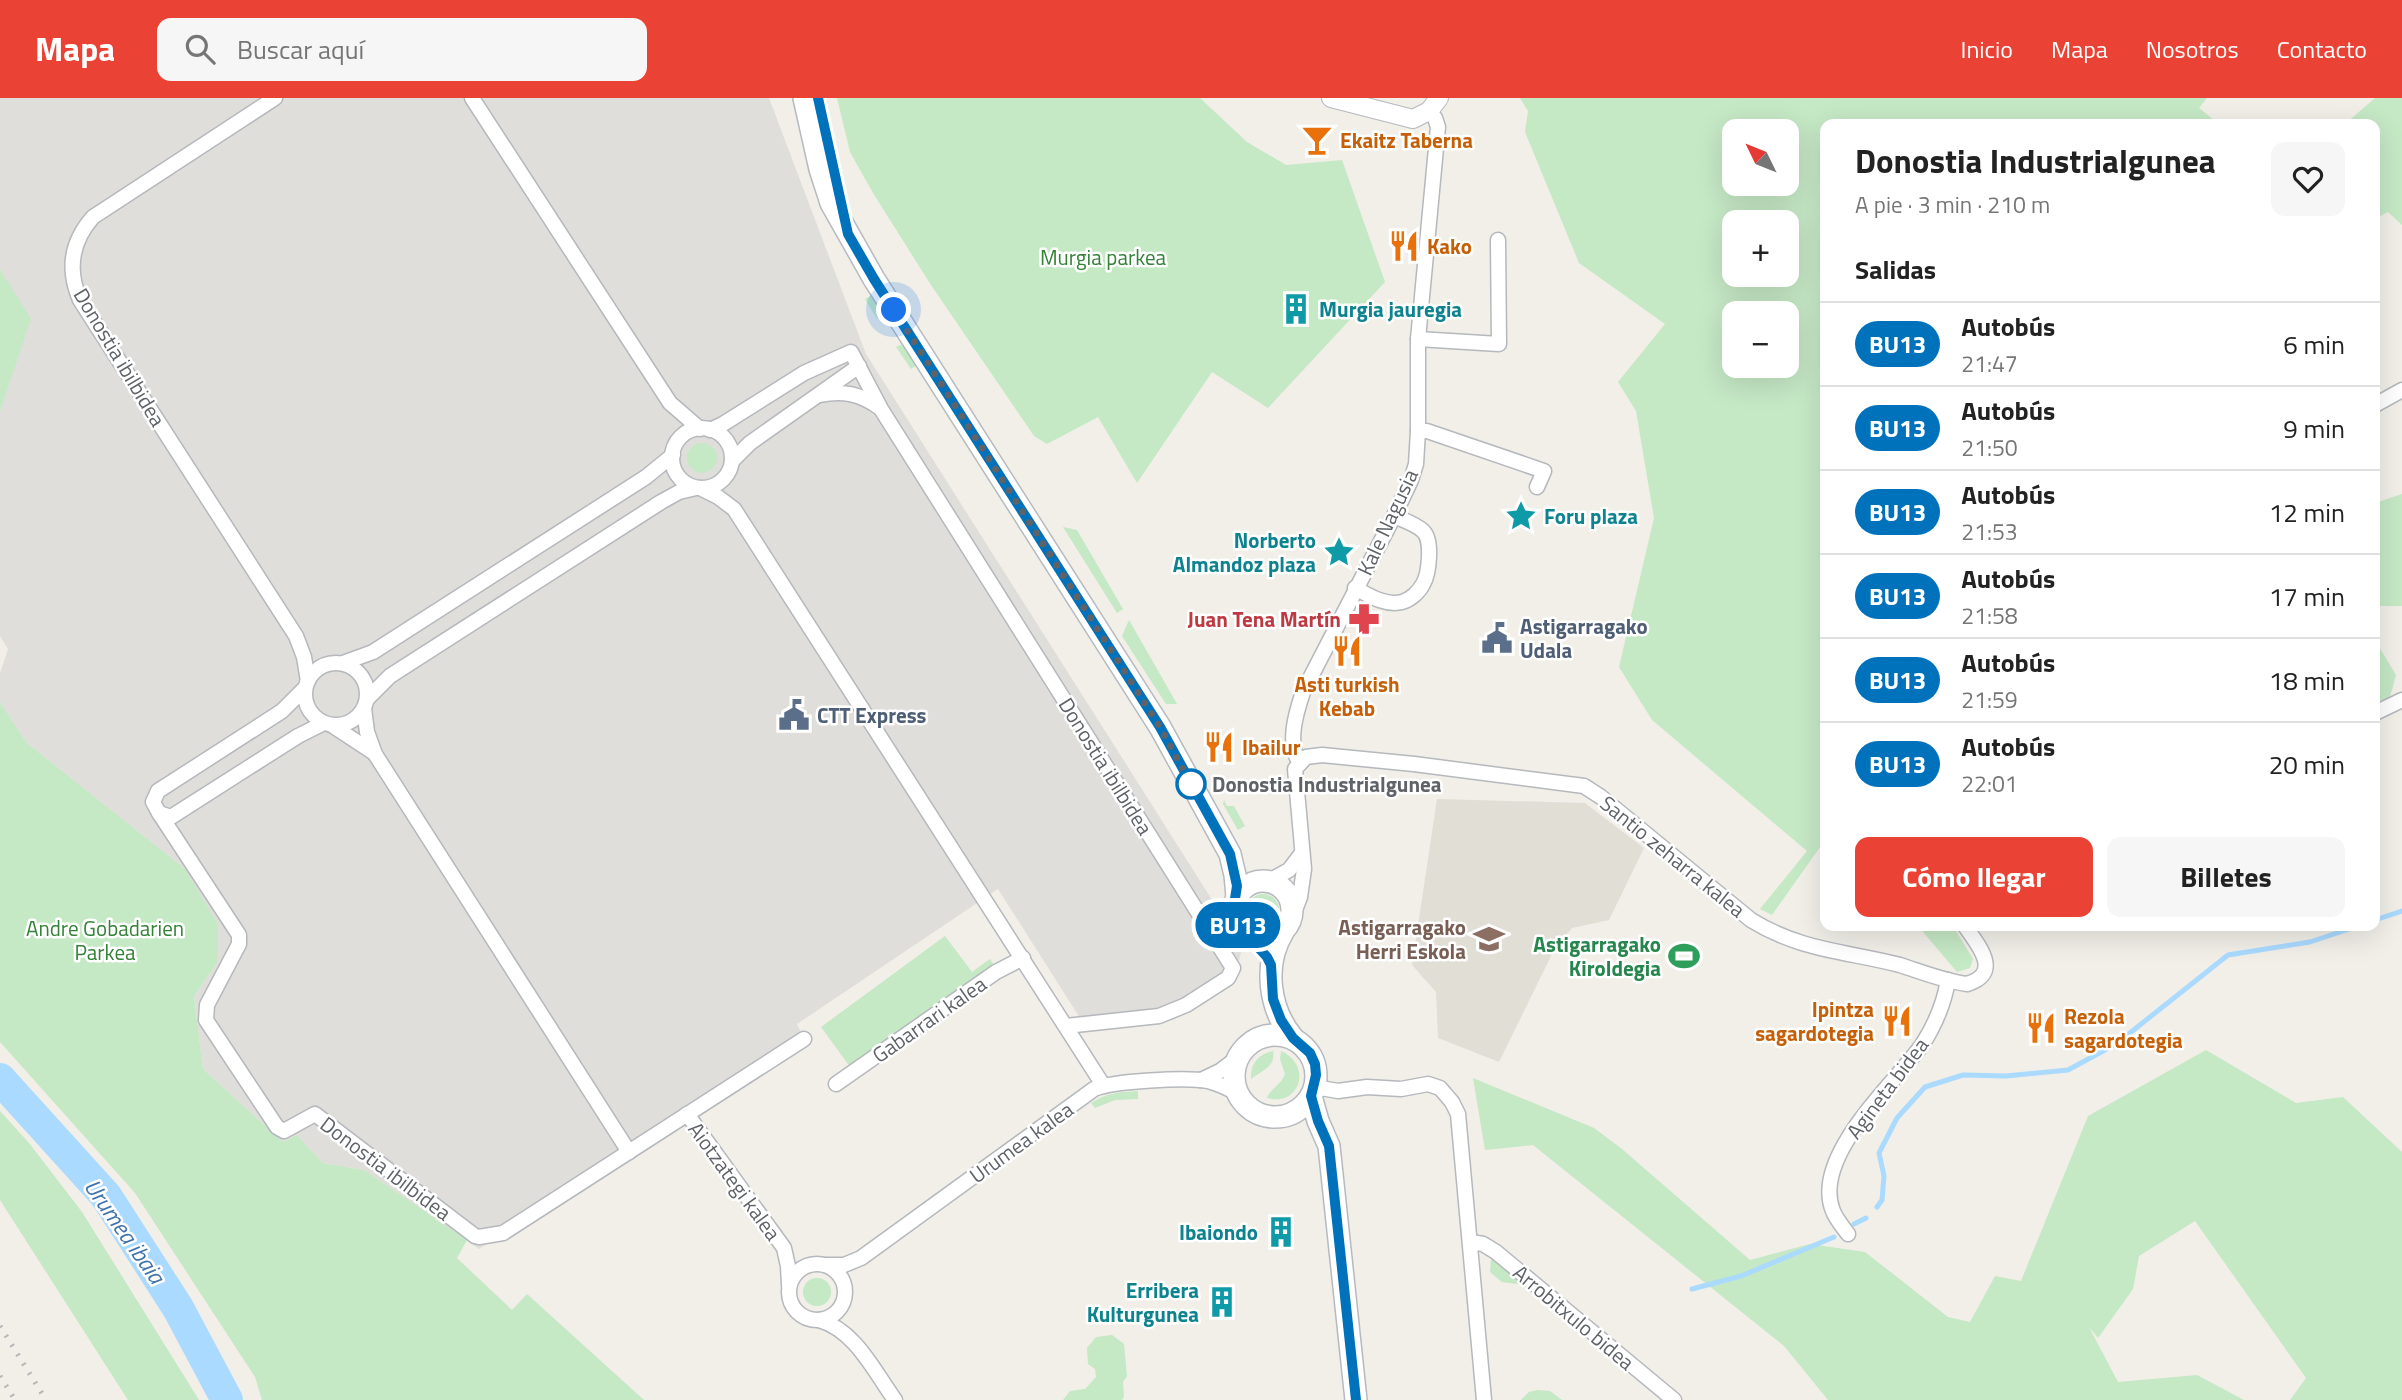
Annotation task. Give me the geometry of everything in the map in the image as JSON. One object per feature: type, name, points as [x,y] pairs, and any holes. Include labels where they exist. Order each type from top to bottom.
[{"type":"main road","points":[[804,98],[831,203],[874,279],[1160,727],[1230,854],[1236,875],[1237,896],[1234,905],[1237,924],[1262,950],[1271,965]]},
{"type":"main road","points":[[818,98],[848,234]]},
{"type":"main road","points":[[1230,854],[1245,869],[1285,891],[1290,899],[1287,925],[1275,947],[1271,965],[1273,999],[1281,1020],[1293,1038]]},
{"type":"main road","points":[[1237,896],[1248,885],[1266,881]]},
{"type":"main road","points":[[1250,937],[1267,940],[1287,925]]},
{"type":"main road","points":[[1273,999],[1266,1020],[1254,1040],[1237,1058],[1233,1076],[1238,1094],[1253,1111],[1274,1117],[1286,1116],[1311,1126],[1329,1146]]},
{"type":"main road","points":[[1254,1040],[1273,1034],[1293,1038],[1303,1044],[1315,1064],[1313,1091],[1318,1121],[1329,1146],[1356,1400]]},
{"type":"main road","points":[[1286,1116],[1304,1105],[1313,1091]]},
{"type":"street","name":"Donostia ibilbidea","points":[[275,98],[93,217],[78,238],[72,276],[80,300],[296,636],[304,657],[307,685]]},
{"type":"street","points":[[472,98],[670,403],[726,441],[731,450],[730,489],[734,509],[1103,1085]]},
{"type":"street","points":[[1331,98],[1404,118],[1417,118],[1434,105]]},
{"type":"street","name":"Kale Nagusia","points":[[1287,925],[1303,885],[1294,773],[1299,762],[1294,749],[1294,737],[1300,703],[1355,588],[1394,516],[1416,464],[1418,339],[1438,127],[1434,105]]},
{"type":"street","points":[[1418,339],[1499,344],[1499,240]]},
{"type":"street","points":[[673,455],[646,477],[366,656],[323,666],[282,711],[158,791],[153,802],[159,813],[171,817],[298,736],[328,724],[350,722],[390,676],[661,502],[698,488],[713,486],[720,482],[750,443],[859,366],[851,352],[804,373],[723,424],[685,434],[675,447],[674,467],[679,477],[698,488],[734,509]]},
{"type":"street","name":"Donostia ibilbidea","points":[[859,366],[881,409],[1233,968],[1228,978],[1218,985],[1186,1005],[1159,1016],[1066,1026]]},
{"type":"street","points":[[2380,402],[2402,390]]},
{"type":"street","points":[[811,400],[829,393],[848,393],[867,399],[881,409]]},
{"type":"street","points":[[1418,431],[1427,431],[1544,471],[1537,487]]},
{"type":"street","points":[[1355,588],[1375,599],[1392,603],[1405,601],[1424,583],[1429,559],[1427,536],[1423,530],[1394,516]]},
{"type":"street","points":[[343,663],[353,667],[365,680],[367,732],[375,754],[629,1152]]},
{"type":"street","points":[[307,685],[307,705],[311,713],[354,738],[375,754]]},
{"type":"street","points":[[2380,711],[2402,700]]},
{"type":"street","name":"Santio zeharra kalea","points":[[1299,762],[1309,756],[1322,755],[1584,786],[1751,920],[1797,943],[1899,965],[1968,984],[1979,981],[1985,974],[1986,963],[1983,953],[1968,931]]},
{"type":"street","name":"Donostia ibilbidea","points":[[159,813],[239,935],[239,944],[207,1005],[206,1020],[277,1127],[284,1131],[315,1114],[480,1237],[503,1233],[687,1114]]},
{"type":"street","points":[[1266,881],[1289,870],[1302,853]]},
{"type":"street","name":"Gabarrari kalea","points":[[836,1084],[996,972],[1023,958]]},
{"type":"street","name":"Agineta bidea","points":[[1848,1234],[1832,1210],[1831,1188],[1835,1166],[1860,1119],[1924,1042],[1944,1002],[1948,980]]},
{"type":"street","points":[[687,1114],[804,1039]]},
{"type":"street","name":"Urumea kalea","points":[[1200,1080],[1220,1071],[1237,1058]]},
{"type":"street","name":"Urumea kalea","points":[[820,1264],[844,1265],[861,1258],[1085,1095],[1103,1085],[1200,1080],[1220,1085],[1238,1094]]},
{"type":"street","points":[[1313,1091],[1367,1087],[1401,1089],[1428,1084],[1440,1088],[1452,1102],[1458,1114],[1484,1400]]},
{"type":"street","name":"Aiotzategi kalea","points":[[687,1114],[784,1248],[789,1266],[789,1285]]},
{"type":"street","name":"Arrobitxulo bidea","points":[[1471,1242],[1483,1244],[1496,1252],[1674,1400]]},
{"type":"street","name":"Aiotzategi kalea","points":[[784,1248],[820,1264]]},
{"type":"street","name":"Urumea kalea","points":[[844,1295],[850,1273],[861,1258]]},
{"type":"street","points":[[847,1335],[843,1319],[844,1295],[838,1273],[820,1264],[798,1270],[789,1285],[789,1294],[795,1310],[802,1316],[834,1326],[847,1335],[895,1400]]},
{"type":"street","points":[[819,1320],[834,1314],[844,1295]]},
{"type":"shaded area","points":[[0,98],[769,98],[866,354],[1242,947],[1235,980],[1173,1020],[1087,1029],[998,889],[797,1024],[804,1039],[479,1249],[364,1170],[323,1163],[297,1135],[283,1142],[203,1069],[194,996],[217,963],[184,868],[27,743],[0,702],[0,673],[8,649],[0,636],[0,412],[30,319],[0,269]]},
{"type":"shaded area","name":"Astigarragako Herri Eskola","points":[[1437,799],[1585,803],[1644,848],[1609,920],[1572,928],[1554,950],[1499,1062],[1438,1038],[1436,992],[1412,965]]},
{"type":"green space","name":"Murgia parkea","points":[[837,98],[1200,98],[1247,142],[1286,165],[1342,160],[1385,282],[1268,408],[1212,372],[1137,483],[1098,417],[1047,444],[1034,436],[931,285],[873,193],[850,152]]},
{"type":"green space","points":[[1520,98],[2207,98],[2199,108],[2213,119],[1820,119],[1820,847],[1772,915],[1760,909],[1807,851],[1652,720],[1619,667],[1654,518],[1636,411],[1618,382],[1665,324],[1579,263],[1525,132],[1528,111]]},
{"type":"green space","points":[[2375,98],[2402,98],[2402,225],[2388,212],[2380,216],[2380,119],[2351,119]]},
{"type":"green space","points":[[0,269],[31,319],[0,412]]},
{"type":"green space","points":[[872,295],[884,315],[877,319],[865,299]]},
{"type":"green space","points":[[904,346],[919,364],[911,369],[896,347]]},
{"type":"green space","points":[[702,443],[713,447],[717,458],[713,469],[702,473],[691,469],[687,458],[691,447]]},
{"type":"green space","points":[[2402,494],[2402,606],[2380,606],[2380,501]]},
{"type":"green space","points":[[1063,527],[1077,530],[1123,609],[1117,613]]},
{"type":"green space","points":[[1129,620],[1177,704],[1166,704],[1122,636]]},
{"type":"green space","points":[[2380,648],[2396,675],[2390,697],[2380,702]]},
{"type":"green space","name":"Andre Gobadarien Parkea","points":[[0,702],[27,743],[184,868],[218,924],[217,963],[194,996],[203,1069],[283,1142],[297,1135],[323,1163],[364,1170],[467,1240],[457,1258],[512,1310],[527,1294],[644,1400],[262,1400],[255,1377],[135,1193],[0,1042]]},
{"type":"green space","points":[[1224,800],[1227,806],[1234,806],[1245,826],[1238,830],[1223,804]]},
{"type":"green space","points":[[1263,894],[1274,899],[1279,910],[1274,921],[1263,926],[1252,921],[1247,910],[1252,899]]},
{"type":"green space","points":[[1922,931],[1956,931],[1973,959],[1970,968],[1957,972]]},
{"type":"green space","points":[[945,936],[972,972],[990,959],[998,971],[856,1075],[821,1027]]},
{"type":"green space","points":[[2206,1050],[2296,1103],[2343,1097],[2402,1152],[2402,1400],[2290,1400],[2306,1378],[2195,1221],[2139,1256],[2133,1289],[2098,1338],[2089,1327],[2118,1382],[2197,1375],[2244,1400],[1828,1400],[1784,1346],[1533,1145],[1485,1150],[1473,1078],[1594,1128],[1750,1260],[1810,1244],[1865,1252],[1948,1317],[1970,1322],[1995,1276],[2021,1281],[2088,1116]]},
{"type":"green space","points":[[1273,1051],[1270,1065],[1251,1079],[1256,1060]]},
{"type":"green space","points":[[1281,1051],[1291,1057],[1297,1066],[1298,1083],[1288,1096],[1267,1098],[1285,1074],[1280,1059]]},
{"type":"green space","points":[[1138,1091],[1138,1099],[1115,1100],[1095,1108],[1091,1103],[1113,1094]]},
{"type":"green space","points":[[0,1111],[29,1143],[82,1212],[199,1400],[128,1400],[0,1200]]},
{"type":"green space","points":[[1491,1258],[1525,1285],[1502,1282],[1490,1272]]},
{"type":"green space","points":[[817,1278],[827,1282],[831,1292],[827,1302],[817,1306],[807,1302],[803,1292],[807,1282]]},
{"type":"green space","points":[[1112,1335],[1124,1344],[1127,1376],[1123,1382],[1122,1400],[1063,1400],[1070,1391],[1085,1389],[1096,1377],[1095,1369],[1088,1364],[1087,1348],[1096,1337]]},
{"type":"green space","points":[[1550,1391],[1562,1400],[1521,1400],[1529,1392]]},
{"type":"waterway","points":[[2380,918],[2402,911]]},
{"type":"waterway","points":[[1877,1207],[1882,1200],[1884,1176],[1879,1153],[1897,1118],[1925,1087],[1963,1075],[2006,1076],[2068,1070],[2116,1044],[2228,955],[2310,942],[2343,931]]},
{"type":"waterway","name":"Urumea ibaia","points":[[0,1079],[106,1196],[178,1308],[227,1400]]},
{"type":"waterway","points":[[1854,1224],[1866,1218]]},
{"type":"waterway","points":[[1692,1289],[1741,1276],[1834,1237]]},
{"type":"railway","points":[[0,1326],[46,1400]]},
{"type":"railway","points":[[0,1376],[15,1400]]},
{"type":"bus line","name":"BU13","points":[[818,98],[848,234],[1160,727],[1230,854],[1236,875],[1234,915],[1237,924],[1267,957],[1271,965],[1276,1010],[1286,1030],[1303,1044],[1315,1064],[1315,1087],[1311,1096],[1329,1146],[1356,1400]]},
{"type":"place","name":"Ekaitz Taberna","points":[[1317,140]]},
{"type":"place","name":"Kako","points":[[1404,246]]},
{"type":"place","name":"Murgia jauregia","points":[[1296,309]]},
{"type":"place","name":"Foru plaza","points":[[1521,516]]},
{"type":"place","name":"Norberto Almandoz plaza","points":[[1339,552]]},
{"type":"place","name":"Juan Tena Martín","points":[[1364,619]]},
{"type":"place","name":"Astigarragako Udala","points":[[1497,638]]},
{"type":"place","name":"Asti turkish Kebab","points":[[1347,651]]},
{"type":"place","name":"CTT Express","points":[[794,715]]},
{"type":"place","name":"Ibailur","points":[[1219,747]]},
{"type":"place","name":"Donostia Industrialgunea","points":[[1191,784]]},
{"type":"place","name":"Astigarragako Herri Eskola","points":[[1489,939]]},
{"type":"place","name":"Astigarragako Kiroldegia","points":[[1684,956]]},
{"type":"place","name":"Ipintza sagardotegia","points":[[1897,1021]]},
{"type":"place","name":"Rezola sagardotegia","points":[[2041,1028]]},
{"type":"place","name":"Ibaiondo","points":[[1281,1232]]},
{"type":"place","name":"Erribera Kulturgunea","points":[[1222,1302]]},
{"type":"route","points":[[894,310],[1160,727],[1191,784]]}]
